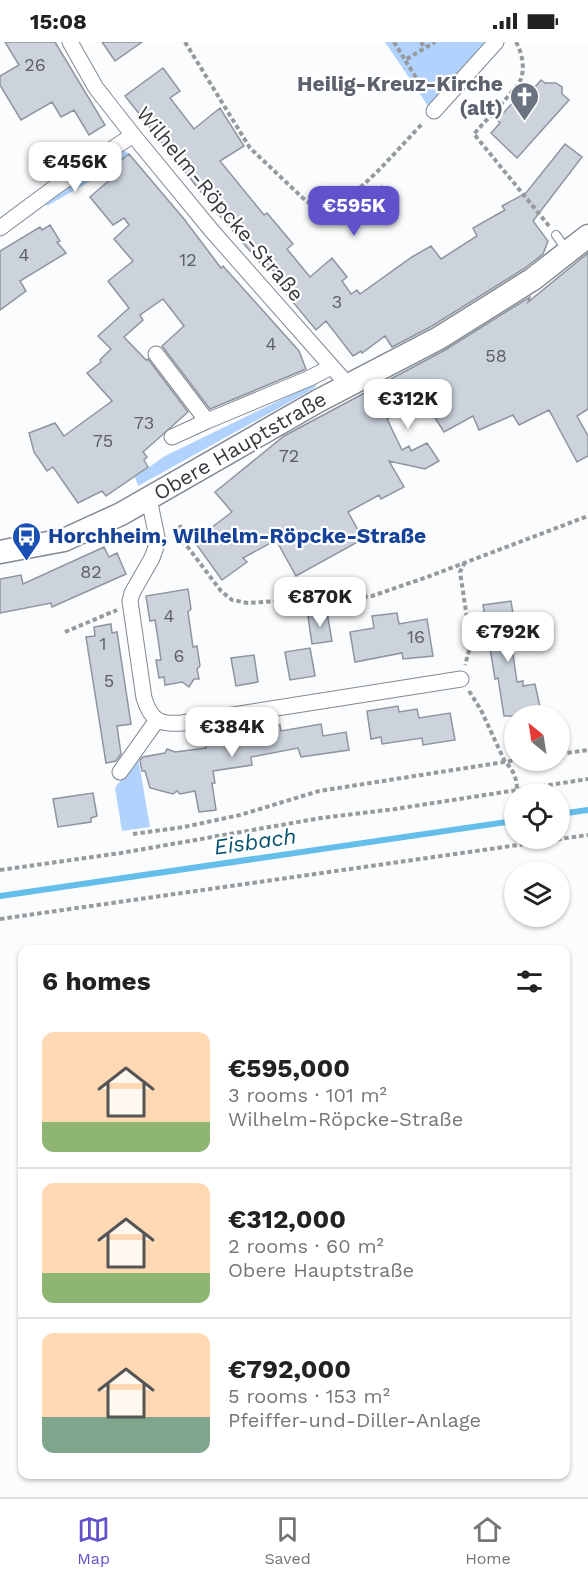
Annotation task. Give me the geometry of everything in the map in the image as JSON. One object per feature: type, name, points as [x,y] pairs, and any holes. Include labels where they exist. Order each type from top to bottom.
[{"type":"main road","name":"Obere Hauptstraße","points":[[0,552],[64,540],[149,498],[488,309],[562,244],[588,236]]},
{"type":"street","name":"Wilhelm-Röpcke-Straße","points":[[70,42],[96,88],[133,135],[212,231],[348,385]]},
{"type":"street","points":[[434,111],[496,42]]},
{"type":"street","points":[[0,228],[58,185],[133,135]]},
{"type":"street","name":"Obere Hauptstraße","points":[[156,354],[207,421]]},
{"type":"street","name":"Obere Hauptstraße","points":[[172,437],[331,367]]},
{"type":"street","points":[[149,498],[157,537],[156,548],[132,593],[130,603],[144,698],[148,710],[157,720],[167,724],[182,723],[461,679]]},
{"type":"street","points":[[120,772],[157,720]]},
{"type":"path","points":[[184,42],[250,148],[306,201],[317,207],[334,205],[349,196],[385,163],[434,111]]},
{"type":"path","points":[[394,42],[424,90]]},
{"type":"path","points":[[421,42],[425,48]]},
{"type":"path","points":[[405,60],[435,42]]},
{"type":"path","points":[[516,42],[522,52],[523,66],[520,81],[474,134],[521,189],[562,244]]},
{"type":"path","points":[[180,525],[184,542],[221,591],[232,600],[248,603],[306,599],[328,601],[372,597],[588,516]]},
{"type":"path","points":[[461,679],[471,644],[460,572],[465,562]]},
{"type":"path","points":[[65,632],[130,603]]},
{"type":"path","points":[[481,710],[504,760]]},
{"type":"path","points":[[570,753],[588,750]]},
{"type":"path","points":[[133,834],[184,827],[240,815],[294,797],[336,787],[504,762]]},
{"type":"path","points":[[560,783],[588,779]]},
{"type":"path","points":[[0,870],[121,853],[321,818],[395,809],[504,791]]},
{"type":"path","points":[[0,919],[588,835]]},
{"type":"shaded area","points":[[385,42],[487,42],[428,106]]},
{"type":"shaded area","points":[[122,151],[129,154],[108,171],[47,206],[46,204],[82,177]]},
{"type":"shaded area","points":[[317,382],[313,389],[138,486],[135,477],[165,456]]},
{"type":"shaded area","points":[[138,757],[150,827],[122,831],[115,788]]},
{"type":"building","points":[[5,42],[55,42],[105,125],[89,135],[74,110],[61,117],[52,102],[21,120],[0,85],[0,76],[19,65]]},
{"type":"building","points":[[102,42],[142,42],[115,61]]},
{"type":"building","points":[[163,68],[180,91],[170,98],[194,129],[220,108],[244,146],[220,161],[264,215],[267,213],[293,244],[287,249],[310,277],[332,258],[347,277],[342,281],[351,294],[357,290],[360,294],[431,246],[441,259],[477,236],[473,228],[505,210],[502,206],[526,193],[565,144],[582,157],[533,221],[548,241],[543,254],[525,268],[432,326],[392,347],[385,336],[362,353],[361,351],[353,356],[326,321],[316,330],[287,295],[291,292],[266,262],[262,265],[220,216],[125,96]]},
{"type":"building","name":"Heilig-Kreuz-Kirche (alt)","points":[[541,80],[545,83],[556,83],[562,87],[562,94],[569,100],[517,158],[491,133],[500,123],[497,120],[516,99],[522,93],[525,95]]},
{"type":"building","points":[[129,154],[184,219],[221,268],[223,266],[299,351],[306,369],[210,409],[162,346],[184,326],[163,299],[140,315],[143,320],[124,337],[146,360],[148,359],[188,412],[143,452],[147,457],[144,460],[148,467],[106,496],[102,491],[78,503],[53,467],[47,471],[34,452],[29,433],[55,423],[64,436],[112,401],[87,373],[101,362],[100,360],[111,349],[98,336],[129,308],[108,281],[133,261],[114,239],[129,225],[124,218],[113,225],[90,197],[113,177],[108,171]]},
{"type":"building","points":[[382,186],[393,200],[380,209],[370,196]]},
{"type":"building","points":[[50,225],[60,241],[57,242],[66,253],[20,281],[26,291],[0,310],[0,251],[40,227],[42,230]]},
{"type":"building","points":[[588,253],[588,409],[577,416],[588,436],[588,456],[577,462],[549,410],[519,425],[513,415],[479,430],[473,416],[444,432],[420,394],[388,411],[391,417],[387,419],[402,450],[409,446],[411,451],[427,443],[439,461],[425,469],[389,461],[404,487],[381,499],[379,495],[348,512],[363,539],[296,576],[276,540],[243,558],[247,562],[222,580],[194,541],[232,512],[215,492],[284,436],[445,350],[530,297],[528,302]]},
{"type":"building","points":[[104,547],[109,557],[117,553],[126,574],[52,607],[51,603],[0,613],[0,579],[21,575],[23,584]]},
{"type":"building","points":[[188,589],[191,609],[188,612],[193,647],[197,646],[199,679],[194,679],[189,687],[182,682],[165,685],[164,677],[159,678],[156,660],[161,660],[155,620],[150,621],[146,596]]},
{"type":"building","points":[[511,601],[516,633],[510,634],[517,682],[523,681],[523,686],[535,684],[540,705],[504,705],[504,716],[498,678],[495,679],[483,605]]},
{"type":"building","points":[[327,612],[332,641],[312,644],[308,616]]},
{"type":"building","points":[[397,613],[399,624],[427,619],[433,656],[403,659],[402,653],[355,662],[350,632],[374,628],[372,616]]},
{"type":"building","points":[[111,624],[112,633],[117,632],[131,724],[117,726],[121,754],[116,761],[106,763],[86,637],[95,636],[94,627]]},
{"type":"building","points":[[310,648],[315,676],[290,680],[285,652]]},
{"type":"building","points":[[254,655],[258,682],[236,686],[231,658]]},
{"type":"building","points":[[398,706],[399,712],[417,709],[419,718],[450,713],[455,740],[423,745],[422,738],[382,744],[381,737],[371,739],[367,711]]},
{"type":"building","points":[[321,724],[323,736],[346,732],[349,750],[301,757],[298,748],[251,757],[252,765],[213,771],[215,783],[212,783],[216,810],[199,812],[195,791],[180,794],[177,791],[173,794],[150,788],[145,771],[142,771],[140,760],[143,757],[165,753],[167,749],[175,752],[206,748],[205,740],[280,725],[281,731]]},
{"type":"building","points":[[93,793],[97,816],[91,818],[91,822],[58,827],[53,799]]},
{"type":"waterway","name":"Eisbach","points":[[570,813],[588,810]]},
{"type":"waterway","name":"Eisbach","points":[[0,896],[504,822]]},
{"type":"place","name":"Heilig-Kreuz-Kirche (alt)","points":[[524,122]]},
{"type":"place","name":"Horchheim, Wilhelm-Röpcke-Straße","points":[[27,562]]}]
